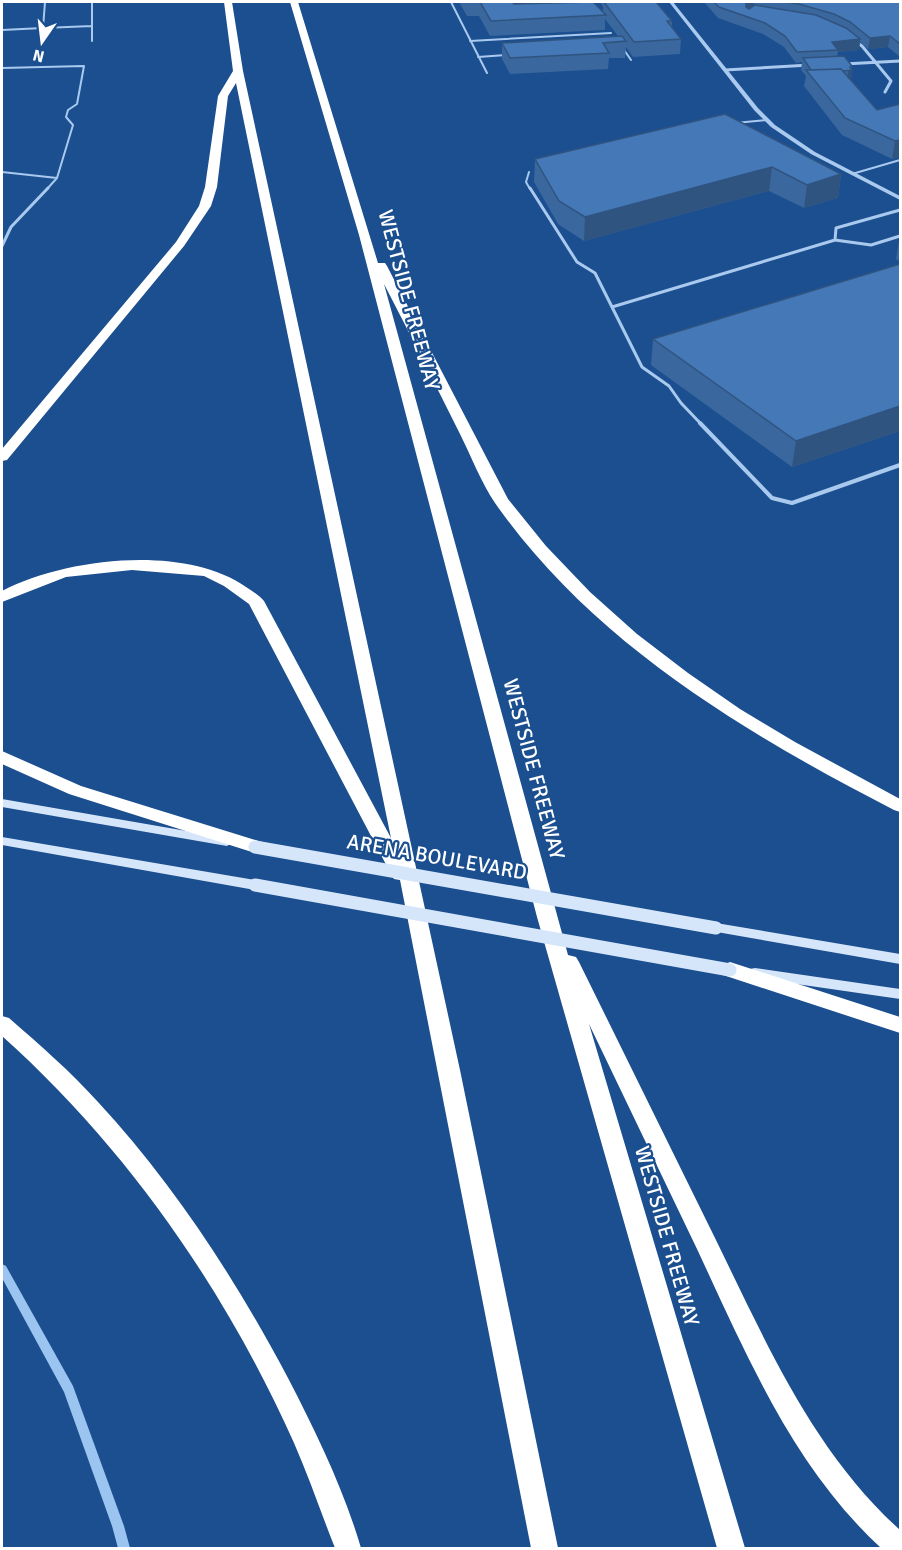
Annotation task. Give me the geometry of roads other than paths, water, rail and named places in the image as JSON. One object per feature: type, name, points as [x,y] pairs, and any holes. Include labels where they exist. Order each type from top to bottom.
[{"type":"highway","points":[[228,2],[238,71],[273,228],[545,1548]]},
{"type":"highway","name":"WESTSIDE FREEWAY","points":[[294,2],[366,235],[547,917],[731,1548]]},
{"type":"highway","points":[[2,457],[180,244],[197,220],[211,187],[223,96],[238,71]]},
{"type":"highway","points":[[366,235],[501,500],[544,555],[582,594],[630,637],[674,671],[775,738],[900,806]]},
{"type":"highway","points":[[2,597],[60,574],[88,568],[142,564],[213,574],[256,601],[411,893]]},
{"type":"highway","points":[[2,757],[75,790],[255,847]]},
{"type":"highway","points":[[547,917],[757,1348],[806,1440],[846,1495],[874,1527],[900,1548]]},
{"type":"highway","points":[[730,970],[900,1025]]},
{"type":"highway","points":[[2,1023],[102,1118],[167,1203],[233,1303],[296,1419],[348,1548]]},
{"type":"main road","name":"ARENA BOULEVARD","points":[[2,803],[900,959]]},
{"type":"main road","points":[[2,841],[730,970],[900,994]]},
{"type":"street","points":[[670,2],[767,120],[795,142],[900,198]]},
{"type":"street","points":[[848,36],[862,46],[891,81],[885,92]]},
{"type":"street","points":[[842,64],[900,61]]},
{"type":"street","points":[[725,70],[820,65]]},
{"type":"lane","points":[[43,28],[45,2]]},
{"type":"lane","points":[[92,2],[92,41]]},
{"type":"lane","points":[[451,2],[487,74]]},
{"type":"lane","points":[[470,41],[611,33],[605,24]]},
{"type":"lane","points":[[2,30],[92,26]]},
{"type":"lane","points":[[617,41],[631,60]]},
{"type":"lane","points":[[612,50],[623,49]]},
{"type":"lane","points":[[478,57],[512,55]]},
{"type":"lane","points":[[2,68],[84,66],[77,104],[68,110],[66,117],[73,125],[57,178],[11,227],[2,246]]},
{"type":"lane","points":[[726,124],[767,120]]},
{"type":"lane","points":[[852,174],[900,160]]},
{"type":"lane","points":[[2,172],[57,178]]},
{"type":"lane","points":[[529,172],[526,182],[577,262],[595,273],[642,367],[669,386],[681,403],[771,498],[792,503],[900,465]]},
{"type":"lane","points":[[835,240],[836,228],[900,210]]},
{"type":"lane","points":[[612,307],[835,240],[871,245],[900,236]]},
{"type":"waterway","points":[[2,1269],[69,1390],[124,1548]]}]
